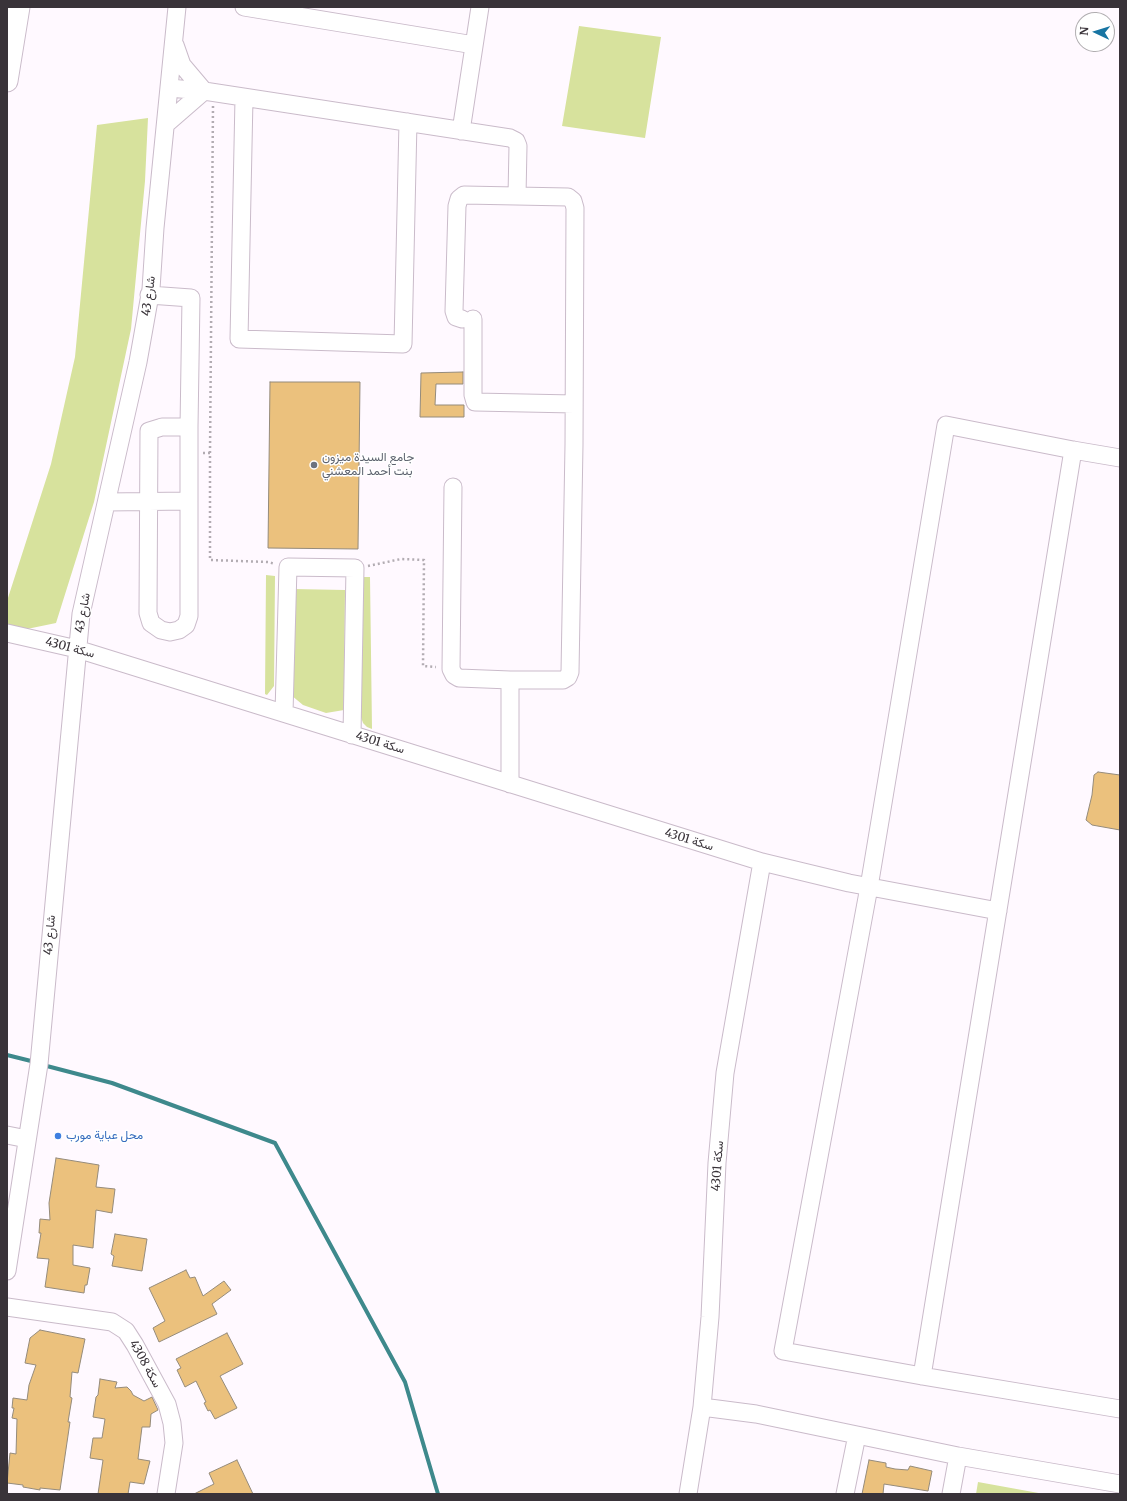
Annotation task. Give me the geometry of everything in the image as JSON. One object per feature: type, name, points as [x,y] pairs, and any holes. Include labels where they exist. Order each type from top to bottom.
[{"type":"main road","points":[[9,71],[19,7]]},
{"type":"main road","points":[[9,71],[27,7]]},
{"type":"street","name":"شارع 43","points":[[7,1271],[12,1200],[27,1139],[39,1064],[81,614],[138,362],[149,295],[177,7]]},
{"type":"street","points":[[244,7],[474,45]]},
{"type":"street","points":[[461,131],[480,7]]},
{"type":"street","points":[[174,43],[182,65],[209,92]]},
{"type":"street","points":[[169,88],[209,92],[510,138],[516,141],[518,146],[517,196]]},
{"type":"street","points":[[166,124],[209,92]]},
{"type":"street","points":[[244,98],[240,339],[403,344],[408,122]]},
{"type":"street","points":[[453,487],[451,669],[454,675],[459,678],[563,680],[568,677],[570,672],[574,445],[575,208],[573,201],[568,197],[464,195],[459,199],[457,206],[454,311],[456,317],[468,319],[473,394],[476,402],[574,404]]},
{"type":"street","points":[[149,295],[191,298],[189,616],[186,625],[179,630],[170,632],[161,630],[151,623],[148,613],[149,431],[162,427],[189,427]]},
{"type":"street","points":[[1120,458],[946,425],[869,887],[783,1351],[1120,1409]]},
{"type":"street","points":[[922,1376],[1073,450]]},
{"type":"street","points":[[107,502],[189,501]]},
{"type":"street","points":[[284,714],[288,567],[355,568],[352,734]]},
{"type":"street","name":"سكة 4301","points":[[7,633],[77,649],[762,862],[725,1073],[717,1163],[710,1317],[702,1406],[688,1494]]},
{"type":"street","points":[[510,680],[510,784]]},
{"type":"street","points":[[762,862],[869,887],[998,911]]},
{"type":"street","points":[[7,1136],[27,1139]]},
{"type":"street","name":"سكة 4308","points":[[7,1307],[112,1322],[126,1331],[167,1404],[172,1423],[174,1443],[166,1494]]},
{"type":"street","points":[[702,1406],[756,1414],[958,1456],[1120,1484]]},
{"type":"street","points":[[845,1494],[857,1435]]},
{"type":"street","points":[[951,1494],[958,1456]]},
{"type":"path","points":[[209,92],[210,560],[268,562],[288,567]]},
{"type":"path","points":[[189,453],[210,454]]},
{"type":"path","points":[[355,568],[401,559],[424,560],[423,666],[451,669]]},
{"type":"green space","points":[[579,26],[661,37],[645,138],[562,126]]},
{"type":"green space","points":[[148,118],[145,181],[131,329],[94,502],[56,623],[27,629],[7,625],[7,601],[51,464],[75,357],[97,125]]},
{"type":"green space","points":[[266,575],[275,576],[274,686],[267,695],[265,694]]},
{"type":"green space","points":[[359,577],[370,577],[372,729],[363,723],[361,717]]},
{"type":"green space","points":[[293,589],[345,590],[344,710],[326,713],[303,705],[291,695]]},
{"type":"green space","points":[[978,1482],[1044,1494],[976,1494]]},
{"type":"building","points":[[463,372],[463,384],[436,384],[435,405],[464,405],[464,417],[420,417],[421,373]]},
{"type":"building","name":"جامع السيدة ميزون بنت أحمد المعشني","points":[[270,382],[360,382],[358,549],[268,548]]},
{"type":"building","points":[[1098,772],[1120,775],[1120,830],[1092,825],[1086,820],[1092,795],[1094,775]]},
{"type":"building","points":[[56,1158],[99,1165],[96,1187],[115,1189],[112,1213],[96,1210],[93,1248],[73,1245],[73,1265],[90,1268],[84,1293],[45,1287],[49,1259],[37,1258],[41,1233],[39,1233],[40,1219],[50,1220],[49,1203]]},
{"type":"building","points":[[115,1234],[147,1239],[142,1271],[112,1266],[114,1256],[111,1254]]},
{"type":"building","points":[[186,1270],[190,1278],[195,1277],[203,1296],[224,1281],[231,1290],[212,1304],[217,1314],[159,1342],[153,1328],[165,1321],[149,1288]]},
{"type":"building","points":[[40,1330],[85,1339],[78,1373],[72,1372],[70,1397],[72,1398],[68,1422],[70,1422],[60,1490],[40,1488],[40,1490],[23,1487],[23,1485],[7,1483],[10,1453],[16,1454],[17,1419],[12,1418],[14,1408],[12,1408],[13,1398],[27,1400],[29,1385],[36,1365],[25,1363],[30,1338]]},
{"type":"building","points":[[227,1333],[243,1364],[220,1376],[237,1408],[215,1419],[210,1410],[208,1411],[204,1403],[206,1402],[196,1381],[185,1387],[177,1370],[181,1368],[176,1359]]},
{"type":"building","points":[[100,1379],[117,1382],[115,1388],[127,1387],[133,1395],[144,1401],[152,1397],[158,1410],[151,1414],[150,1427],[142,1427],[138,1459],[150,1461],[144,1484],[130,1482],[128,1494],[98,1494],[103,1460],[90,1458],[93,1438],[102,1438],[105,1419],[93,1417]]},
{"type":"building","points":[[237,1460],[253,1494],[194,1494],[214,1484],[209,1473]]},
{"type":"building","points":[[869,1460],[886,1463],[886,1467],[895,1469],[908,1470],[910,1466],[932,1471],[928,1491],[884,1484],[883,1494],[862,1494]]},
{"type":"waterway","points":[[7,1055],[35,1062]]},
{"type":"waterway","points":[[43,1065],[112,1083],[275,1143],[405,1382],[438,1494]]},
{"type":"place","name":"جامع السيدة ميزون بنت أحمد المعشني","points":[[314,465]]},
{"type":"place","name":"محل عباية مورب","points":[[58,1136]]}]
